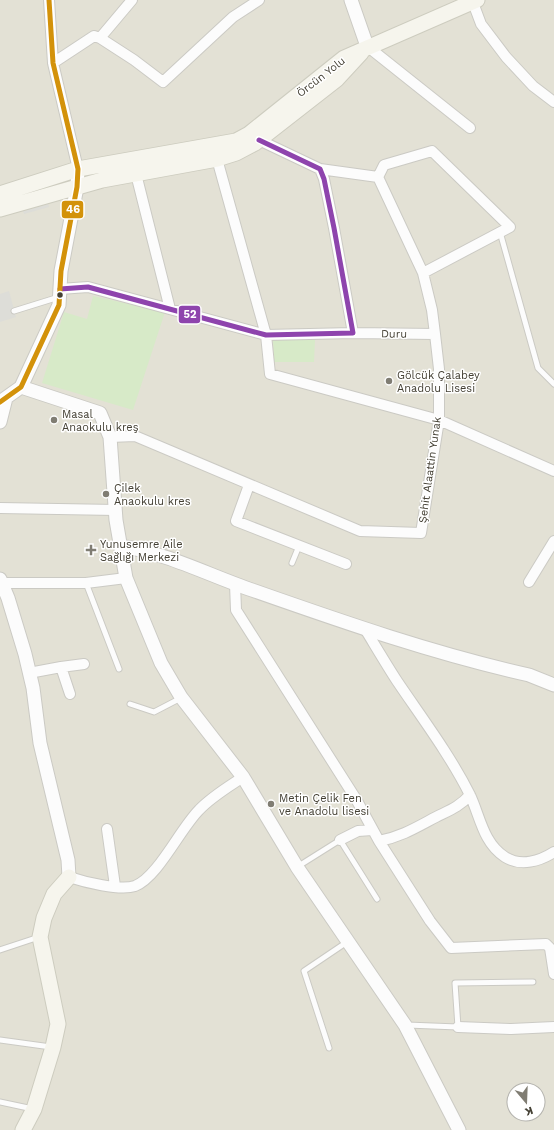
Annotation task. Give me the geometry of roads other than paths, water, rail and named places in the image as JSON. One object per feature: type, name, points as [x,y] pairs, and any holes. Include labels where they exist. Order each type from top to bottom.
[{"type":"main road","points":[[367,46],[474,1]]},
{"type":"main road","name":"Örcün Yolu","points":[[0,209],[102,180],[217,159],[236,153],[259,140],[337,79],[367,46]]},
{"type":"main road","name":"Örcün Yolu","points":[[0,194],[78,169],[210,146],[244,138],[344,58],[367,46]]},
{"type":"main road","points":[[24,1130],[34,1109],[53,1047],[58,1024],[40,937],[44,918],[54,894],[69,876]]},
{"type":"street","points":[[0,422],[3,400],[20,386],[59,305],[61,271],[77,187],[78,169],[53,63],[49,0]]},
{"type":"street","points":[[53,63],[94,36],[100,38],[134,60],[163,82],[234,18],[259,0]]},
{"type":"street","points":[[351,0],[367,46],[470,128]]},
{"type":"street","points":[[474,1],[482,24],[506,57],[534,86],[554,102]]},
{"type":"street","points":[[100,38],[126,2]]},
{"type":"street","points":[[259,140],[320,169],[378,177],[384,165],[432,151],[510,227],[423,273]]},
{"type":"street","points":[[217,159],[266,336],[270,374],[439,420],[554,471]]},
{"type":"street","points":[[320,169],[324,179],[334,228],[353,333]]},
{"type":"street","points":[[136,174],[170,309]]},
{"type":"street","name":"Şehit Alaattin Yunak","points":[[250,485],[360,532],[421,533],[439,420],[439,369],[435,334],[432,310],[423,273],[378,177]]},
{"type":"street","name":"Duru","points":[[60,293],[88,287],[266,336],[353,333],[435,334]]},
{"type":"street","points":[[20,386],[100,413],[110,436],[116,520],[126,578],[161,663],[181,697],[243,777],[297,867],[405,1025],[460,1130]]},
{"type":"street","points":[[110,436],[135,436],[250,485],[236,521],[346,564]]},
{"type":"street","points":[[0,508],[116,510]]},
{"type":"street","points":[[529,582],[554,540]]},
{"type":"street","points":[[120,546],[146,550],[235,584],[365,630],[529,675],[554,685]]},
{"type":"street","points":[[126,578],[86,583],[1,582],[29,673],[40,743],[68,860],[69,876],[94,885],[115,886],[134,886],[150,877],[180,832],[199,810],[243,777]]},
{"type":"street","points":[[235,584],[236,610],[356,799],[372,830],[430,921],[451,948],[546,944],[552,947],[554,974]]},
{"type":"street","points":[[365,630],[396,680],[439,743],[470,795],[480,823],[492,846],[506,858],[522,862],[540,860],[554,852]]},
{"type":"street","points":[[29,673],[84,664]]},
{"type":"street","points":[[61,667],[70,694]]},
{"type":"street","points":[[379,841],[408,833],[458,807],[470,795]]},
{"type":"street","points":[[107,829],[115,886]]},
{"type":"street","points":[[340,840],[358,831],[372,830]]},
{"type":"street","points":[[458,1027],[554,1027]]},
{"type":"lane","points":[[500,232],[538,368],[554,384]]},
{"type":"lane","points":[[14,311],[60,293]]},
{"type":"lane","points":[[292,563],[299,546]]},
{"type":"lane","points":[[86,583],[119,669]]},
{"type":"lane","points":[[130,704],[154,712],[181,697]]},
{"type":"lane","points":[[297,867],[340,840],[377,899]]},
{"type":"lane","points":[[0,956],[1,950],[40,937]]},
{"type":"lane","points":[[329,1048],[304,971],[347,942]]},
{"type":"lane","points":[[405,1025],[458,1027],[455,984],[534,982]]},
{"type":"lane","points":[[0,1040],[53,1047]]},
{"type":"lane","points":[[0,1102],[34,1109]]},
{"type":"place","name":"Gölcük Çalabey Anadolu Lisesi","points":[[389,381]]},
{"type":"place","name":"Masal Anaokulu kreş","points":[[54,420]]},
{"type":"place","name":"Çilek Anaokulu kres","points":[[106,494]]},
{"type":"place","name":"Yunusemre Aile Sağlığı Merkezi","points":[[91,550]]},
{"type":"place","name":"Metin Çelik Fen ve Anadolu lisesi","points":[[271,804]]}]
